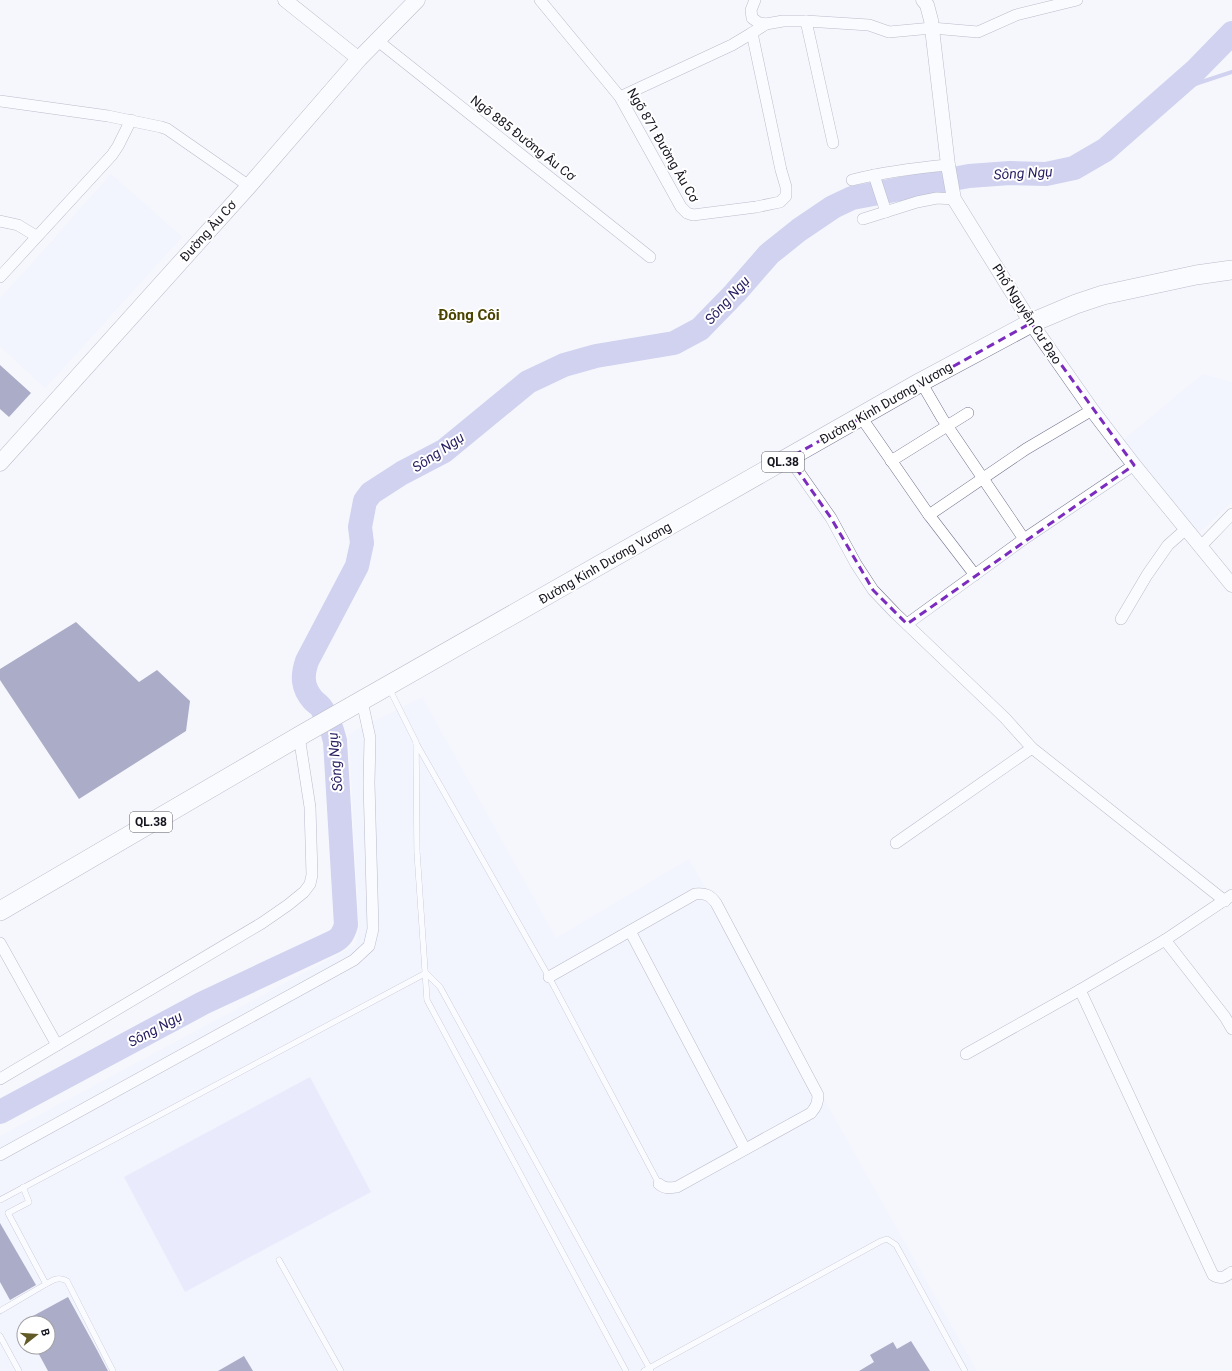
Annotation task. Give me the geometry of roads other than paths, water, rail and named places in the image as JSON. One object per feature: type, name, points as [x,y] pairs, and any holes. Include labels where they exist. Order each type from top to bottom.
[{"type":"highway","name":"Đường Kinh Dương Vương","points":[[0,911],[301,735],[921,382],[1031,323],[1076,304],[1103,295],[1196,275],[1232,270]]},
{"type":"main road","name":"Đường Âu Cơ","points":[[0,463],[249,186],[360,59],[417,0]]},
{"type":"street","points":[[285,0],[360,59]]},
{"type":"street","name":"Ngõ 871 Đường Âu Cơ","points":[[540,0],[620,97],[681,207],[687,213],[693,215],[756,207],[780,202],[786,196],[786,188],[752,33]]},
{"type":"street","points":[[755,0],[752,10],[752,18],[759,23],[766,24],[783,21],[806,21],[869,25],[890,32],[932,28],[978,32],[1016,15],[1077,0]]},
{"type":"street","name":"Phố Nguyễn Cư Đạo","points":[[923,0],[927,5],[932,28],[948,165],[954,199],[1031,323],[1092,410],[1134,465],[1232,585]]},
{"type":"street","points":[[806,21],[833,142]]},
{"type":"street","points":[[620,97],[732,45],[766,24]]},
{"type":"street","name":"Ngõ 885 Đường Âu Cơ","points":[[378,41],[650,257]]},
{"type":"street","points":[[0,101],[131,120],[167,129],[249,186]]},
{"type":"street","points":[[0,277],[36,236],[112,155],[131,120]]},
{"type":"street","points":[[852,180],[910,168],[948,165]]},
{"type":"street","points":[[874,175],[886,212]]},
{"type":"street","points":[[863,219],[917,202],[937,198],[954,199]]},
{"type":"street","points":[[0,221],[18,225],[36,236]]},
{"type":"street","points":[[921,382],[947,426],[1024,539]]},
{"type":"street","points":[[929,515],[1026,449],[1092,410]]},
{"type":"street","points":[[891,461],[968,413]]},
{"type":"street","points":[[861,417],[929,515],[975,575]]},
{"type":"street","points":[[789,458],[831,518],[856,564],[874,590],[907,624],[1005,718],[1032,748],[1228,898],[1165,940],[966,1054]]},
{"type":"street","points":[[907,624],[1024,539],[1134,465]]},
{"type":"street","points":[[1201,546],[1232,514]]},
{"type":"street","points":[[1120,619],[1147,575],[1168,545],[1186,529]]},
{"type":"street","points":[[0,1155],[354,960],[368,946],[373,929],[369,783],[370,738],[358,703]]},
{"type":"street","points":[[0,1079],[262,923],[304,892],[310,884],[312,858],[310,807],[301,735]]},
{"type":"street","points":[[896,844],[1032,748]]},
{"type":"street","points":[[549,976],[695,894],[704,893],[712,897],[716,903],[818,1095],[816,1107],[811,1112],[745,1149],[677,1187],[669,1188],[659,1184]]},
{"type":"street","points":[[630,931],[745,1149]]},
{"type":"street","points":[[1165,940],[1225,1017],[1232,1029]]},
{"type":"street","points":[[0,943],[57,1044]]},
{"type":"street","points":[[1080,990],[1213,1275],[1218,1278],[1223,1278],[1232,1272]]},
{"type":"lane","points":[[388,686],[416,742],[549,976],[659,1184]]},
{"type":"lane","points":[[416,742],[417,852],[428,1000],[626,1371]]},
{"type":"lane","points":[[0,1200],[426,972]]},
{"type":"lane","points":[[426,972],[440,987],[648,1370],[881,1241],[887,1240],[896,1245],[965,1371]]},
{"type":"lane","points":[[22,1187],[29,1202],[8,1214],[46,1284]]},
{"type":"lane","points":[[278,1260],[341,1371]]},
{"type":"lane","points":[[0,1311],[46,1284],[58,1278],[63,1278],[67,1281],[113,1371]]},
{"type":"lane","points":[[0,1336],[20,1371]]},
{"type":"waterway","name":"Sông Ngụ","points":[[0,1112],[203,1003],[334,941],[342,934],[346,925],[335,741],[327,717],[307,691],[304,681],[304,672],[307,661],[357,566],[362,543],[360,527],[365,501],[371,493],[402,473],[444,451],[528,382],[564,365],[596,356],[674,343],[700,329],[735,293],[769,254],[799,230],[833,207],[852,198],[969,176],[1010,173],[1046,174],[1074,168],[1105,150],[1195,71],[1232,33]]},
{"type":"waterway","points":[[1171,92],[1232,72]]},
{"type":"district","name":"Đông Côi","points":[[469,315]]}]
